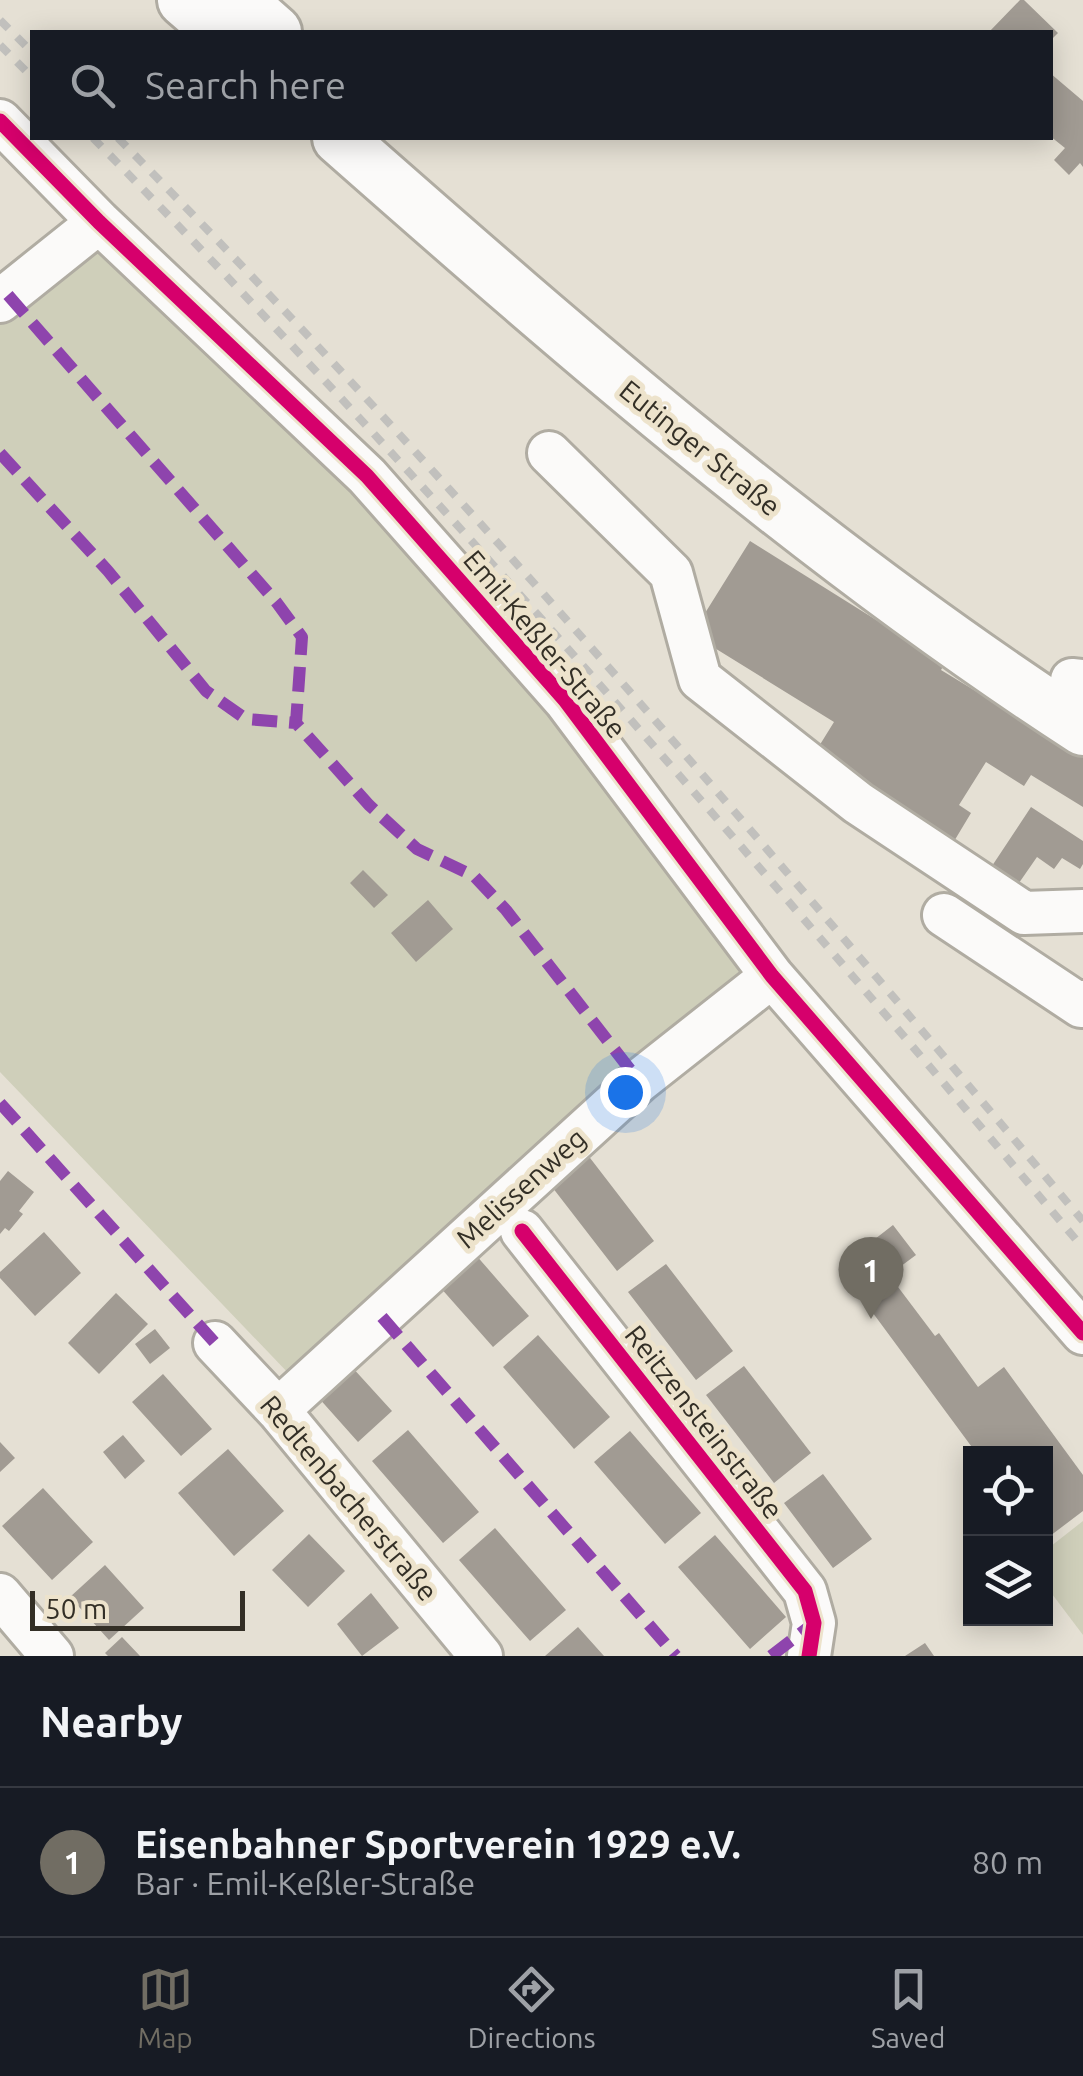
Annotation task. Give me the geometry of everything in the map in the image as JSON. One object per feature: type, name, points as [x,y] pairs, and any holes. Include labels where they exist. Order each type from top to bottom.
[{"type":"main road","points":[[184,0],[219,30]]},
{"type":"main road","points":[[239,0],[273,30]]},
{"type":"main road","name":"Eutinger Straße","points":[[341,140],[624,387],[742,484],[1018,687],[1080,695]]},
{"type":"main road","name":"Eutinger Straße","points":[[394,140],[690,397],[840,517],[1080,695]]},
{"type":"street","name":"Emil-Keßler-Straße","points":[[0,121],[99,222],[367,476],[564,700],[869,1098],[1083,1333]]},
{"type":"street","points":[[0,301],[99,222]]},
{"type":"street","points":[[548,452],[671,573],[700,679],[858,804],[1024,912],[1083,911]]},
{"type":"street","points":[[944,914],[1081,1006],[1083,1002]]},
{"type":"street","name":"Melissenweg","points":[[278,1410],[638,1081],[772,976]]},
{"type":"street","name":"Reitzensteinstraße","points":[[522,1232],[805,1591],[814,1624],[809,1656]]},
{"type":"street","name":"Redtenbacherstraße","points":[[215,1343],[278,1410],[480,1656]]},
{"type":"street","points":[[0,1595],[52,1656]]},
{"type":"green space","points":[[97,251],[369,504],[554,717],[748,974],[291,1376],[0,1072],[0,302]]},
{"type":"green space","points":[[1083,1521],[1083,1635],[1053,1595],[1053,1545]]},
{"type":"building","points":[[1024,0],[1058,33],[1053,38],[1053,30],[991,30]]},
{"type":"building","points":[[1053,76],[1083,101],[1083,167],[1080,163],[1069,175],[1054,160],[1065,148],[1053,138]]},
{"type":"building","points":[[750,541],[945,663],[941,670],[1083,756],[1083,807],[1031,775],[1024,786],[986,762],[959,805],[971,813],[950,848],[873,800],[879,790],[816,751],[834,722],[692,634]]},
{"type":"building","points":[[1031,807],[1083,841],[1083,864],[1080,869],[1062,858],[1054,869],[1037,857],[1014,890],[988,872]]},
{"type":"building","points":[[363,870],[388,895],[374,908],[350,883]]},
{"type":"building","points":[[428,900],[453,929],[416,962],[391,933]]},
{"type":"building","points":[[587,1154],[654,1241],[617,1271],[549,1183]]},
{"type":"building","points":[[8,1171],[34,1192],[19,1211],[23,1214],[9,1231],[5,1228],[0,1234],[0,1181]]},
{"type":"building","points":[[893,1225],[916,1255],[889,1275],[935,1336],[939,1333],[978,1387],[1004,1367],[1083,1475],[1083,1511],[1053,1534],[1053,1446],[971,1446],[839,1267]]},
{"type":"building","points":[[44,1232],[81,1273],[35,1316],[0,1278],[0,1272]]},
{"type":"building","points":[[475,1254],[529,1316],[493,1347],[439,1286]]},
{"type":"building","points":[[666,1264],[733,1351],[696,1380],[628,1292]]},
{"type":"building","points":[[116,1293],[148,1324],[99,1374],[68,1343]]},
{"type":"building","points":[[155,1329],[170,1348],[150,1364],[135,1344]]},
{"type":"building","points":[[538,1335],[610,1417],[574,1449],[503,1367]]},
{"type":"building","points":[[351,1366],[392,1411],[358,1442],[317,1396]]},
{"type":"building","points":[[744,1366],[811,1453],[774,1483],[706,1395]]},
{"type":"building","points":[[163,1374],[212,1429],[181,1456],[132,1402]]},
{"type":"building","points":[[408,1430],[479,1512],[443,1543],[372,1461]]},
{"type":"building","points":[[630,1431],[701,1513],[665,1544],[594,1462]]},
{"type":"building","points":[[123,1435],[145,1461],[125,1479],[103,1452]]},
{"type":"building","points":[[0,1442],[15,1458],[0,1472]]},
{"type":"building","points":[[228,1449],[284,1511],[234,1556],[178,1493]]},
{"type":"building","points":[[823,1474],[872,1539],[833,1568],[784,1503]]},
{"type":"building","points":[[43,1488],[93,1542],[52,1580],[2,1526]]},
{"type":"building","points":[[495,1528],[566,1610],[530,1641],[459,1560]]},
{"type":"building","points":[[309,1534],[345,1571],[308,1607],[272,1570]]},
{"type":"building","points":[[715,1535],[786,1617],[750,1649],[678,1567]]},
{"type":"building","points":[[105,1565],[144,1608],[109,1640],[70,1597]]},
{"type":"building","points":[[371,1593],[399,1628],[362,1656],[337,1624]]},
{"type":"building","points":[[578,1627],[604,1656],[545,1656]]},
{"type":"building","points":[[122,1637],[140,1656],[105,1653]]},
{"type":"building","points":[[925,1643],[934,1656],[905,1656]]},
{"type":"railway","points":[[0,20],[30,50]]},
{"type":"railway","points":[[0,45],[30,75]]},
{"type":"railway","points":[[95,140],[350,407],[475,545],[842,964],[1083,1248]]},
{"type":"railway","points":[[120,140],[368,401],[611,670],[1083,1221]]},
{"type":"marked path","points":[[8,295],[277,603],[302,637],[296,723],[369,805],[417,849],[474,876],[506,910],[639,1081]]},
{"type":"marked path","points":[[0,453],[108,571],[206,691],[246,719],[296,723]]},
{"type":"marked path","points":[[0,1103],[215,1343]]},
{"type":"marked path","points":[[382,1317],[676,1656]]},
{"type":"marked path","points":[[771,1656],[814,1623]]},
{"type":"cycle path","points":[[0,121],[99,222],[367,476],[565,700],[772,976],[1083,1333]]},
{"type":"cycle path","points":[[522,1231],[805,1591],[814,1623],[809,1656]]},
{"type":"place","name":"Eisenbahner Sportverein 1929 e.V.","points":[[871,1319]]}]
